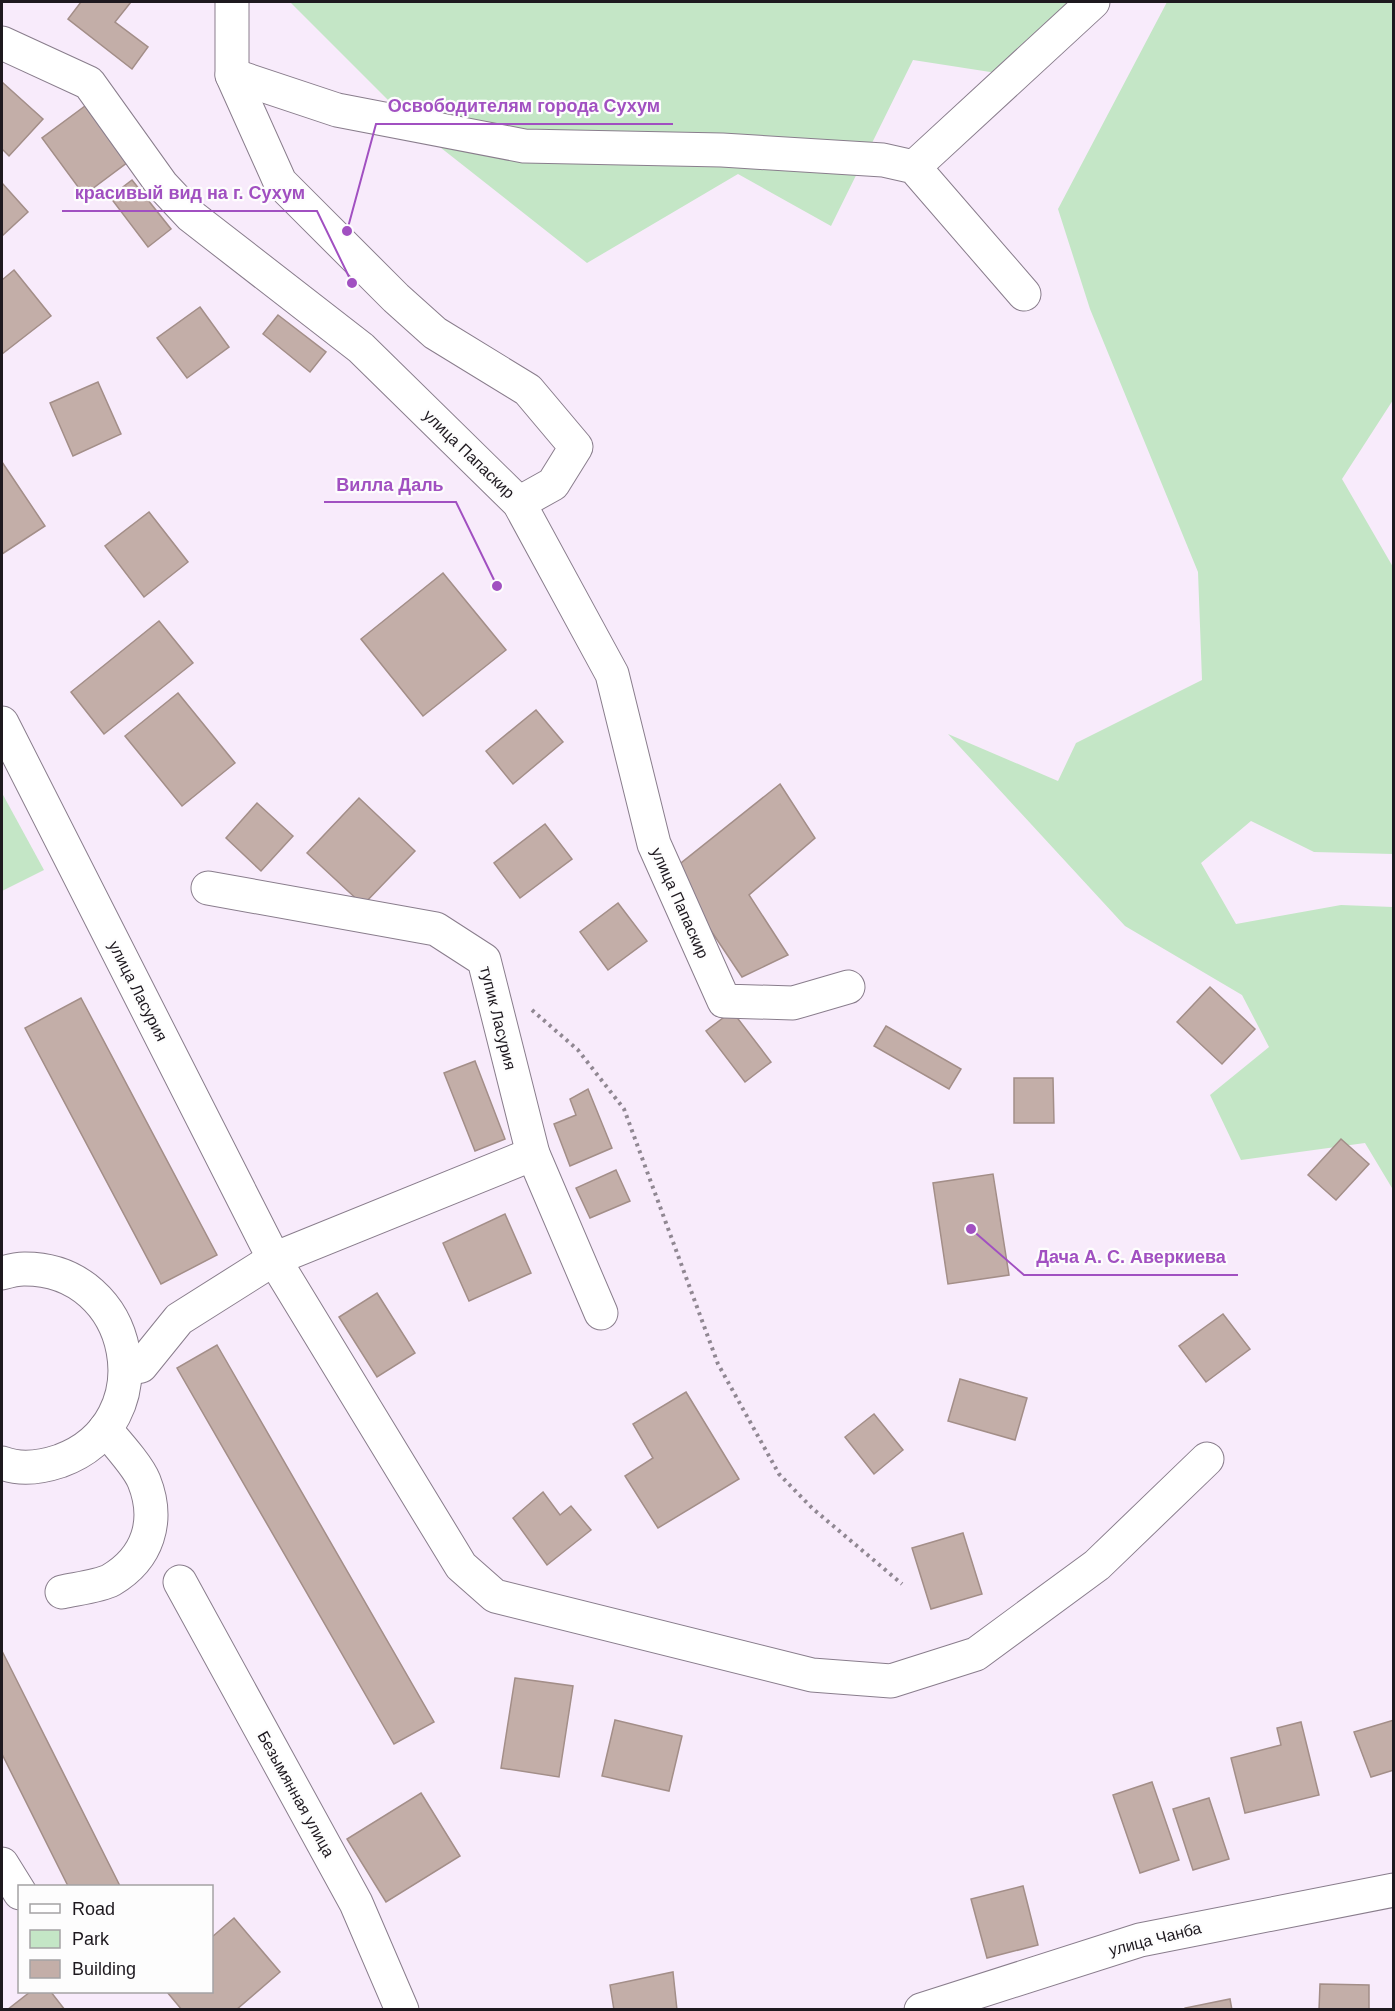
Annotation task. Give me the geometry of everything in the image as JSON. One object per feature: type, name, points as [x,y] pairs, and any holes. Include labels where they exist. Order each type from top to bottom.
[{"type":"street","points":[[232,2],[232,75],[280,182],[396,298],[435,333],[528,390],[576,447],[553,483],[519,503]]},
{"type":"street","points":[[914,167],[1093,2]]},
{"type":"street","name":"улица Папаскир","points":[[2,43],[89,83],[162,185],[190,216],[361,348],[519,503],[612,674],[654,844],[724,1001],[793,1003],[848,987]]},
{"type":"street","points":[[232,75],[337,110],[524,146],[722,150],[883,160],[914,167],[1024,294]]},
{"type":"street","name":"улица Ласурия","points":[[2,723],[274,1259],[461,1566],[495,1596],[812,1675],[891,1681],[976,1654],[1097,1565],[1207,1459]]},
{"type":"street","name":"тупик Ласурия","points":[[208,888],[436,929],[484,960],[533,1155],[601,1313]]},
{"type":"street","points":[[126,1370],[141,1366],[179,1319],[274,1259],[533,1155]]},
{"type":"street","points":[[2,1273],[23,1268],[55,1273],[84,1287],[107,1310],[122,1338],[126,1370],[120,1403],[105,1429],[77,1455],[45,1466],[10,1467],[2,1463]]},
{"type":"street","points":[[62,1592],[110,1581],[138,1558],[151,1528],[150,1504],[143,1479],[105,1429]]},
{"type":"street","name":"Безымянная улица","points":[[180,1582],[356,1903],[402,2010]]},
{"type":"street","points":[[2,1864],[18,1890]]},
{"type":"street","name":"улица Чанба","points":[[921,2010],[1140,1940],[1394,1890]]},
{"type":"path","points":[[528,1007],[578,1050],[624,1109],[718,1364],[779,1474],[812,1508],[902,1584]]},
{"type":"green space","points":[[290,2],[1109,2],[1016,76],[913,60],[831,226],[738,174],[587,263],[417,129]]},
{"type":"green space","points":[[1167,2],[1393,2],[1393,400],[1342,479],[1393,567],[1393,854],[1314,852],[1251,821],[1201,863],[1236,924],[1341,905],[1393,907],[1392,1188],[1365,1143],[1241,1160],[1210,1095],[1269,1047],[1242,995],[1125,926],[948,734],[1058,781],[1076,743],[1202,680],[1198,572],[1090,309],[1058,209]]},
{"type":"green space","points":[[2,793],[44,870],[2,891]]},
{"type":"building","points":[[81,2],[131,2],[115,22],[148,47],[132,69],[68,19]]},
{"type":"building","points":[[2,82],[43,119],[9,156],[2,149]]},
{"type":"building","points":[[85,106],[128,162],[84,195],[42,138]]},
{"type":"building","points":[[132,180],[171,229],[148,247],[110,197]]},
{"type":"building","points":[[2,183],[28,212],[2,236]]},
{"type":"building","points":[[14,270],[51,316],[2,354],[2,280]]},
{"type":"building","points":[[200,307],[229,347],[187,378],[157,338]]},
{"type":"building","points":[[278,315],[326,352],[310,372],[263,334]]},
{"type":"building","points":[[98,382],[121,434],[73,456],[50,403]]},
{"type":"building","points":[[2,462],[45,526],[2,554]]},
{"type":"building","points":[[149,512],[188,562],[144,597],[105,546]]},
{"type":"building","points":[[443,573],[506,650],[423,716],[361,639]]},
{"type":"building","points":[[159,621],[193,663],[104,734],[71,692]]},
{"type":"building","points":[[178,693],[235,763],[182,806],[125,736]]},
{"type":"building","points":[[536,710],[563,742],[513,784],[486,751]]},
{"type":"building","points":[[780,784],[815,838],[749,895],[788,955],[742,977],[671,871]]},
{"type":"building","points":[[359,798],[415,851],[363,905],[307,853]]},
{"type":"building","points":[[257,803],[293,836],[261,871],[226,838]]},
{"type":"building","points":[[545,824],[572,859],[520,898],[494,863]]},
{"type":"building","points":[[618,903],[647,941],[608,970],[580,932]]},
{"type":"building","points":[[1210,987],[1255,1029],[1222,1064],[1177,1022]]},
{"type":"building","points":[[81,998],[217,1255],[161,1284],[25,1028]]},
{"type":"building","points":[[732,1011],[771,1062],[745,1082],[706,1031]]},
{"type":"building","points":[[886,1026],[961,1069],[949,1089],[874,1046]]},
{"type":"building","points":[[475,1061],[505,1139],[475,1151],[444,1073]]},
{"type":"building","points":[[1014,1078],[1053,1078],[1054,1123],[1014,1123]]},
{"type":"building","points":[[588,1089],[612,1148],[570,1166],[554,1124],[576,1115],[570,1099]]},
{"type":"building","points":[[1341,1139],[1369,1164],[1336,1200],[1308,1175]]},
{"type":"building","points":[[616,1170],[630,1201],[590,1218],[576,1188]]},
{"type":"building","points":[[993,1174],[1009,1275],[948,1284],[933,1183]]},
{"type":"building","points":[[505,1214],[531,1273],[469,1301],[443,1243]]},
{"type":"building","points":[[377,1293],[415,1353],[377,1377],[339,1317]]},
{"type":"building","points":[[1223,1314],[1250,1349],[1206,1382],[1179,1346]]},
{"type":"building","points":[[217,1345],[434,1722],[394,1744],[177,1368]]},
{"type":"building","points":[[960,1379],[1027,1398],[1015,1440],[948,1421]]},
{"type":"building","points":[[686,1392],[739,1479],[658,1528],[625,1476],[653,1458],[633,1424]]},
{"type":"building","points":[[874,1414],[903,1450],[874,1474],[845,1437]]},
{"type":"building","points":[[543,1492],[560,1515],[571,1506],[591,1530],[547,1565],[513,1518]]},
{"type":"building","points":[[963,1533],[982,1594],[931,1609],[912,1548]]},
{"type":"building","points":[[2,1651],[119,1885],[68,1885],[2,1754]]},
{"type":"building","points":[[515,1678],[573,1686],[559,1777],[501,1768]]},
{"type":"building","points":[[615,1720],[682,1736],[669,1791],[602,1776]]},
{"type":"building","points":[[1394,1720],[1394,1770],[1371,1777],[1354,1732]]},
{"type":"building","points":[[1301,1722],[1319,1795],[1245,1813],[1231,1758],[1281,1745],[1277,1728]]},
{"type":"building","points":[[1152,1782],[1179,1860],[1140,1873],[1113,1795]]},
{"type":"building","points":[[421,1793],[460,1856],[386,1902],[347,1839]]},
{"type":"building","points":[[1209,1798],[1229,1859],[1193,1870],[1173,1809]]},
{"type":"building","points":[[1023,1886],[1038,1945],[987,1958],[971,1899]]},
{"type":"building","points":[[234,1918],[280,1972],[236,2010],[182,2010],[168,1993],[213,1993],[213,1936]]},
{"type":"building","points":[[673,1972],[677,2010],[614,2010],[610,1985]]},
{"type":"building","points":[[1320,1984],[1369,1985],[1369,2010],[1319,2010]]},
{"type":"building","points":[[29,1993],[52,1993],[65,2010],[7,2010]]},
{"type":"building","points":[[1230,1999],[1232,2010],[1185,2010],[1185,2008]]},
{"type":"place","name":"Освободителям города Сухум","points":[[347,231]]},
{"type":"place","name":"красивый вид на г. Сухум","points":[[352,283]]},
{"type":"place","name":"Вилла Даль","points":[[497,586]]},
{"type":"place","name":"Дача А. С. Аверкиева","points":[[971,1229]]}]
